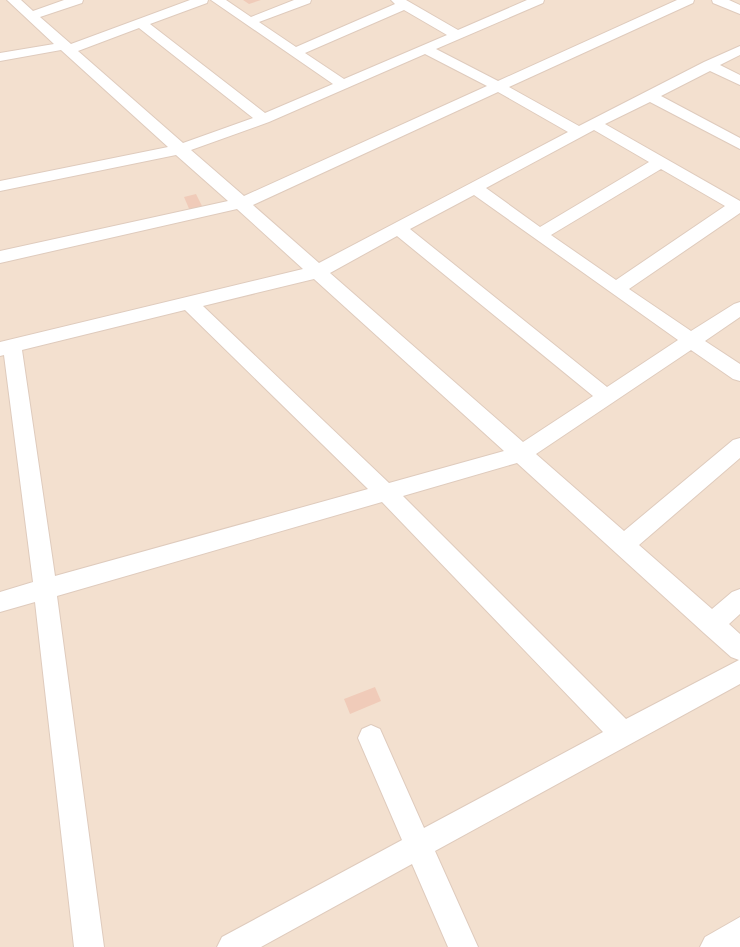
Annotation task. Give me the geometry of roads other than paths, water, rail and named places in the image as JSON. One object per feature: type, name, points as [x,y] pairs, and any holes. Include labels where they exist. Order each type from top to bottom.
[{"type":"street","points":[[13,0],[740,649]]},
{"type":"street","points":[[30,16],[77,0]]},
{"type":"street","points":[[0,57],[66,48],[141,23],[202,0]]},
{"type":"street","points":[[217,0],[344,85]]},
{"type":"street","points":[[249,22],[305,0]]},
{"type":"street","points":[[0,186],[181,149],[264,119],[457,36],[510,6],[538,0]]},
{"type":"street","points":[[0,257],[242,203],[688,0]]},
{"type":"street","points":[[718,0],[740,10]]},
{"type":"street","points":[[295,52],[401,2],[457,36]]},
{"type":"street","points":[[141,23],[264,119]]},
{"type":"street","points":[[425,49],[579,132]]},
{"type":"street","points":[[90,947],[45,589],[6,347],[317,272],[594,124],[740,50]]},
{"type":"street","points":[[709,65],[740,81]]},
{"type":"street","points":[[650,96],[740,144]]},
{"type":"street","points":[[594,124],[738,207],[616,289]]},
{"type":"street","points":[[540,234],[661,162]]},
{"type":"street","points":[[475,188],[616,289],[740,374]]},
{"type":"street","points":[[399,229],[607,397]]},
{"type":"street","points":[[189,303],[385,492],[623,734]]},
{"type":"street","points":[[0,602],[521,454],[740,308]]},
{"type":"street","points":[[623,545],[740,446]]},
{"type":"street","points":[[712,625],[740,599]]},
{"type":"street","points":[[232,947],[740,671]]},
{"type":"street","points":[[371,738],[420,845],[463,947]]},
{"type":"street","points":[[715,947],[740,931]]}]
